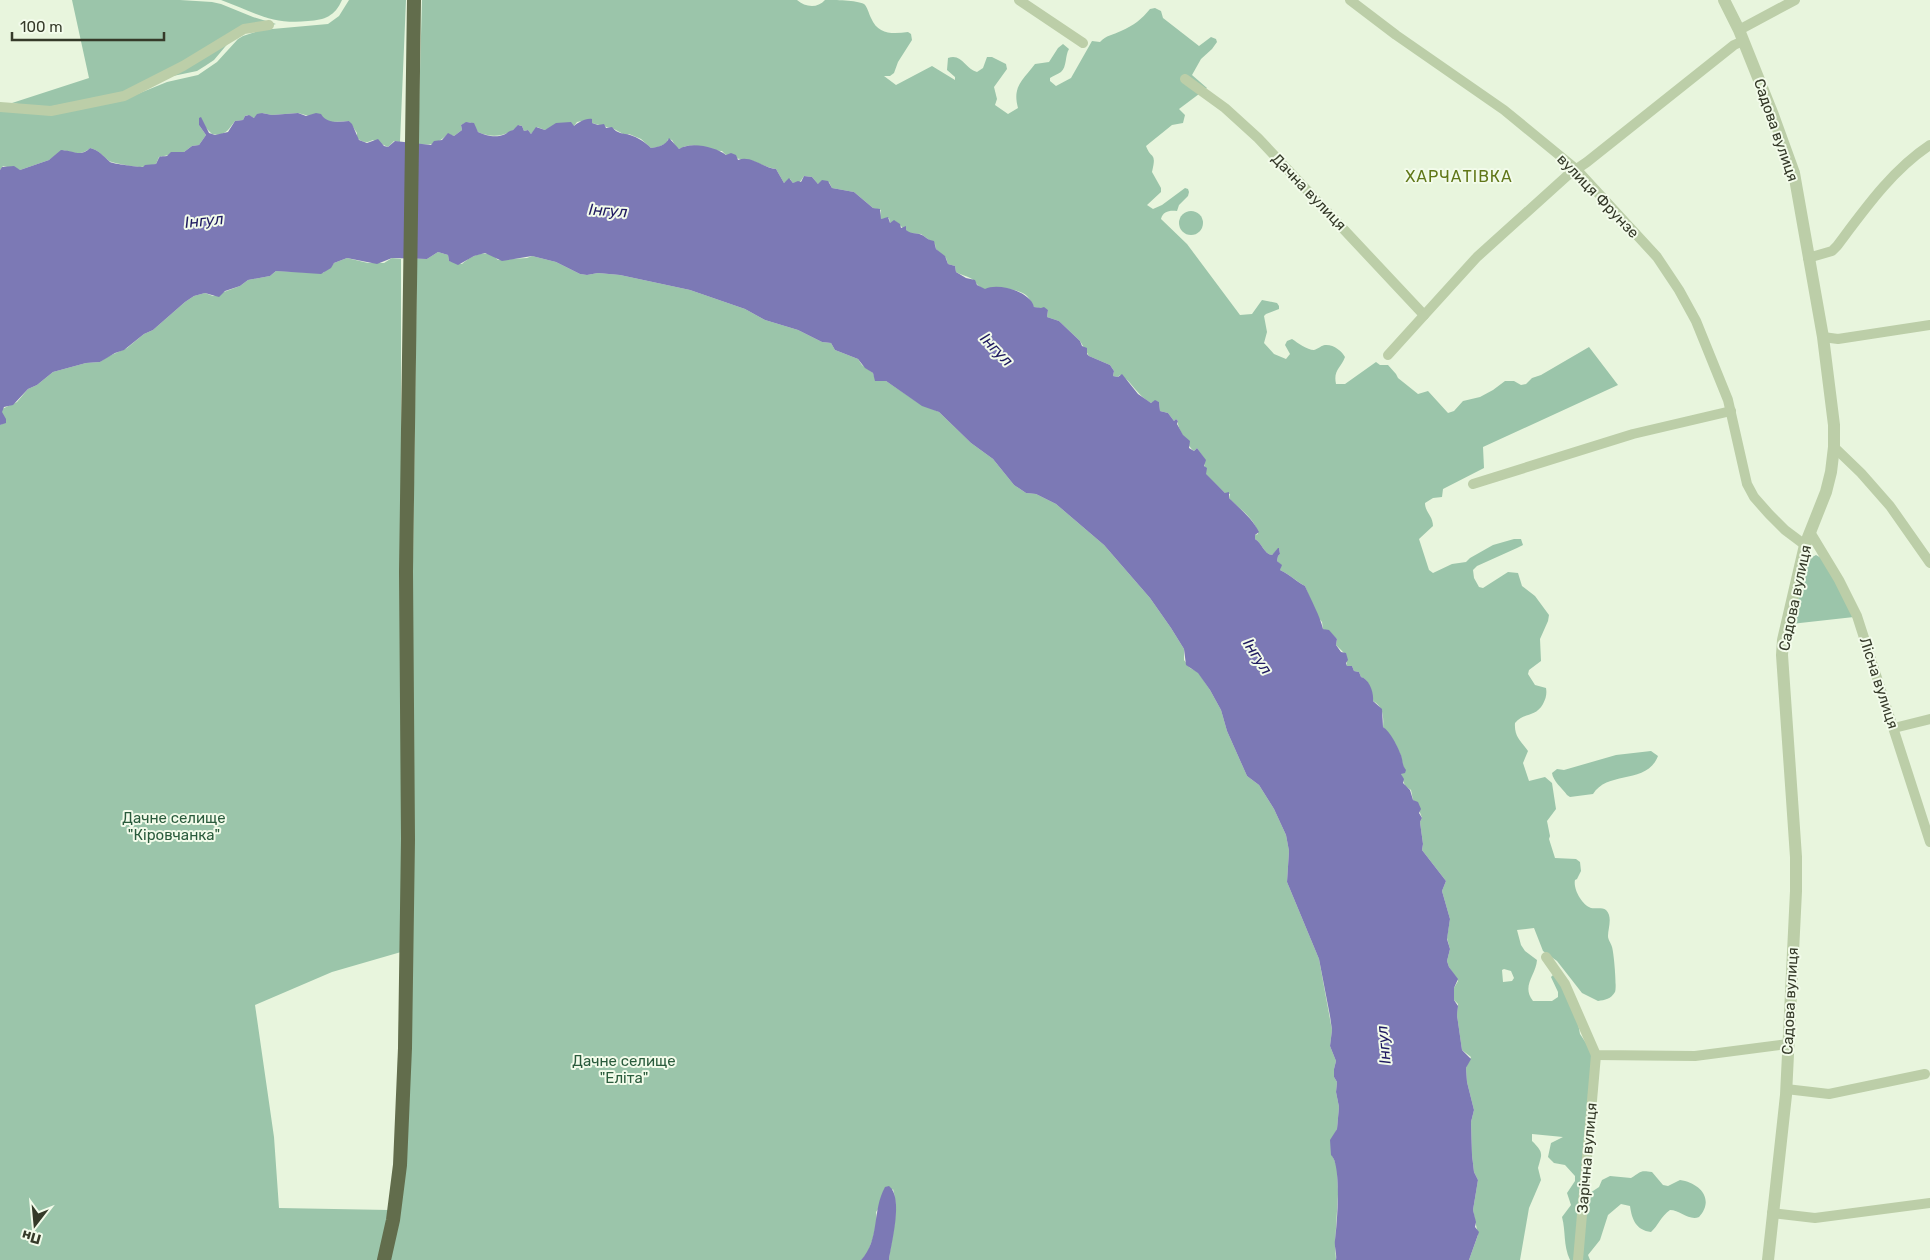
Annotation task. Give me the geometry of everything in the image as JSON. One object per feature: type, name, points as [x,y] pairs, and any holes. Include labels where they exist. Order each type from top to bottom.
[{"type":"highway","points":[[384,1260],[400,1165],[405,1048],[408,848],[406,572],[414,0]]},
{"type":"street","points":[[1019,0],[1083,43]]},
{"type":"street","name":"вулиця Фрунзе","points":[[1350,0],[1396,35],[1504,110],[1576,169],[1656,257],[1680,290],[1696,321],[1731,411],[1747,484],[1769,514],[1804,545]]},
{"type":"street","name":"Садова вулиця","points":[[1724,0],[1741,35],[1794,174],[1822,337],[1834,425],[1831,472],[1826,492],[1804,545],[1783,640],[1782,655],[1796,857],[1786,1089],[1768,1260]]},
{"type":"street","points":[[1388,355],[1477,257],[1576,169],[1719,57],[1741,35],[1795,0]]},
{"type":"street","points":[[0,108],[51,111],[124,96],[184,66],[244,29],[269,25]]},
{"type":"street","name":"Дачна вулиця","points":[[1185,79],[1225,108],[1258,138],[1424,316]]},
{"type":"street","points":[[1808,258],[1832,251],[1874,198],[1913,156],[1930,144]]},
{"type":"street","points":[[1822,337],[1846,338],[1930,325]]},
{"type":"street","points":[[1473,484],[1633,434],[1731,411]]},
{"type":"street","points":[[1834,447],[1861,473],[1890,506],[1930,563]]},
{"type":"street","name":"Лісна вулиця","points":[[1810,532],[1840,580],[1857,616],[1930,842]]},
{"type":"street","points":[[1894,728],[1930,719]]},
{"type":"street","name":"Зарічна вулиця","points":[[1546,957],[1565,984],[1596,1055],[1578,1260]]},
{"type":"street","points":[[1596,1055],[1695,1056],[1788,1044]]},
{"type":"street","points":[[1786,1089],[1829,1094],[1925,1074]]},
{"type":"street","points":[[1772,1213],[1815,1218],[1930,1203]]},
{"type":"green space","points":[[72,0],[180,0],[212,2],[276,24],[235,35],[214,60],[197,71],[173,76],[145,88],[43,108],[12,103],[89,78]]},
{"type":"green space","points":[[221,0],[342,0],[336,10],[329,16],[295,22],[273,19]]},
{"type":"green space","points":[[349,0],[406,0],[400,142],[394,141],[388,147],[373,140],[363,142],[357,138],[357,133],[349,121],[331,122],[298,113],[272,115],[262,113],[254,118],[248,115],[243,120],[235,121],[223,134],[212,134],[206,128],[199,125],[206,135],[199,145],[192,146],[184,152],[159,157],[156,164],[148,166],[138,167],[111,162],[90,148],[81,153],[64,150],[49,160],[20,170],[3,166],[0,170],[0,110],[43,112],[130,97],[167,82],[198,75],[217,62],[243,36],[261,30],[328,24],[339,16]]},
{"type":"green space","points":[[422,0],[797,0],[811,6],[818,5],[825,0],[856,2],[865,5],[874,24],[878,28],[886,32],[908,32],[911,34],[912,40],[898,62],[894,73],[890,76],[884,76],[896,85],[932,66],[955,80],[955,77],[947,70],[948,58],[960,59],[969,68],[977,72],[983,68],[987,57],[992,57],[1006,64],[1007,69],[994,87],[997,99],[995,105],[1008,114],[1018,108],[1016,94],[1023,79],[1035,64],[1049,62],[1063,44],[1069,49],[1063,70],[1050,78],[1050,81],[1056,86],[1071,78],[1092,41],[1100,42],[1107,36],[1125,29],[1137,22],[1150,9],[1155,8],[1161,11],[1163,18],[1199,46],[1211,37],[1216,39],[1217,42],[1201,59],[1192,75],[1207,88],[1179,109],[1185,115],[1183,123],[1172,125],[1146,146],[1154,158],[1152,172],[1161,188],[1161,192],[1147,205],[1153,209],[1162,205],[1185,188],[1188,189],[1188,196],[1179,205],[1177,211],[1163,214],[1161,219],[1187,244],[1240,315],[1252,314],[1262,300],[1277,303],[1279,309],[1264,316],[1267,332],[1264,343],[1274,354],[1286,359],[1290,354],[1285,345],[1287,341],[1292,339],[1311,350],[1324,345],[1334,347],[1342,352],[1345,357],[1336,372],[1336,384],[1345,384],[1376,362],[1380,365],[1388,365],[1398,378],[1418,394],[1428,391],[1448,413],[1454,411],[1463,401],[1480,397],[1505,381],[1514,381],[1521,385],[1526,384],[1532,378],[1541,375],[1589,347],[1618,385],[1483,447],[1484,468],[1443,489],[1442,497],[1433,498],[1425,503],[1433,526],[1419,539],[1429,570],[1433,573],[1452,564],[1466,562],[1493,545],[1521,539],[1523,545],[1477,566],[1473,570],[1474,578],[1479,587],[1483,588],[1508,572],[1518,573],[1522,586],[1535,596],[1549,615],[1540,639],[1541,661],[1529,670],[1528,674],[1535,685],[1546,688],[1546,698],[1537,711],[1522,717],[1515,723],[1516,732],[1518,739],[1528,751],[1523,763],[1529,781],[1545,777],[1552,783],[1556,809],[1547,821],[1549,839],[1555,858],[1576,859],[1580,862],[1581,871],[1575,880],[1575,888],[1579,896],[1584,904],[1591,908],[1604,909],[1608,913],[1610,919],[1608,939],[1614,956],[1615,992],[1610,998],[1598,1001],[1582,993],[1557,961],[1543,951],[1534,928],[1517,930],[1521,945],[1525,951],[1537,960],[1528,990],[1533,1001],[1552,1001],[1558,997],[1558,992],[1551,977],[1555,973],[1577,1018],[1580,1034],[1592,1052],[1588,1201],[1590,1193],[1599,1187],[1602,1180],[1610,1176],[1631,1178],[1642,1171],[1652,1172],[1663,1185],[1668,1186],[1680,1180],[1699,1188],[1703,1193],[1706,1204],[1699,1217],[1692,1218],[1670,1210],[1651,1232],[1638,1227],[1632,1216],[1630,1206],[1621,1204],[1608,1215],[1600,1240],[1588,1255],[1590,1260],[1570,1260],[1566,1249],[1562,1217],[1571,1205],[1567,1193],[1575,1181],[1575,1176],[1565,1165],[1554,1163],[1548,1157],[1551,1143],[1563,1137],[1532,1134],[1532,1141],[1541,1153],[1538,1168],[1541,1180],[1529,1208],[1520,1260],[1469,1260],[1478,1235],[1473,1210],[1478,1180],[1474,1172],[1472,1155],[1471,1122],[1474,1110],[1467,1082],[1466,1068],[1471,1057],[1462,1050],[1457,1015],[1458,1004],[1454,1000],[1454,988],[1458,981],[1447,961],[1450,949],[1447,938],[1450,919],[1442,891],[1446,881],[1422,850],[1420,822],[1422,818],[1416,802],[1413,800],[1411,790],[1405,786],[1401,774],[1404,768],[1401,756],[1393,740],[1383,727],[1382,712],[1373,701],[1368,684],[1359,672],[1354,671],[1352,666],[1347,666],[1346,655],[1336,645],[1337,639],[1330,632],[1323,629],[1322,622],[1317,616],[1305,586],[1280,570],[1281,565],[1277,561],[1280,554],[1279,548],[1272,555],[1269,554],[1255,539],[1255,535],[1258,534],[1254,523],[1229,498],[1230,494],[1225,493],[1205,474],[1204,458],[1197,448],[1194,451],[1189,446],[1181,432],[1178,421],[1176,419],[1174,421],[1168,413],[1160,411],[1159,402],[1151,403],[1120,375],[1118,377],[1113,376],[1114,371],[1110,365],[1089,356],[1080,341],[1059,321],[1047,317],[1048,310],[1034,307],[1024,294],[1007,288],[983,289],[972,279],[956,272],[955,266],[948,264],[946,258],[936,249],[935,244],[921,234],[909,233],[895,221],[890,223],[889,218],[881,219],[881,210],[873,208],[854,192],[832,188],[829,182],[818,184],[812,177],[804,176],[800,182],[793,183],[790,179],[784,183],[776,169],[753,161],[728,156],[722,151],[695,146],[679,149],[672,140],[668,139],[667,143],[651,148],[641,139],[592,123],[592,119],[577,122],[574,126],[571,126],[571,123],[545,130],[537,127],[531,134],[528,130],[524,131],[522,126],[519,125],[510,132],[495,136],[478,132],[473,124],[468,122],[461,125],[462,130],[454,136],[448,134],[434,143],[427,145],[418,144]],"holes":[[[1502,970],[1511,971],[1514,978],[1512,981],[1503,982]]]},
{"type":"green space","points":[[1191,211],[1200,214],[1203,223],[1200,232],[1191,235],[1182,232],[1179,223],[1182,214]]},
{"type":"green space","name":"Дачне селище \"Еліта\"","points":[[438,252],[448,255],[449,261],[462,264],[480,254],[489,254],[498,260],[532,256],[556,262],[580,274],[620,275],[690,290],[745,309],[765,320],[798,330],[822,342],[831,343],[835,350],[858,359],[874,376],[886,381],[917,402],[939,412],[971,443],[993,459],[1014,485],[1026,493],[1036,494],[1056,504],[1104,545],[1150,598],[1184,649],[1184,660],[1190,668],[1198,672],[1210,690],[1221,710],[1227,731],[1247,776],[1259,785],[1274,809],[1286,835],[1289,851],[1287,882],[1319,959],[1332,1030],[1330,1046],[1336,1061],[1334,1077],[1337,1082],[1336,1092],[1339,1107],[1337,1129],[1331,1152],[1337,1167],[1336,1260],[889,1260],[896,1207],[893,1189],[876,1212],[877,1221],[873,1238],[867,1254],[861,1260],[390,1260],[393,1246],[411,567],[413,559],[417,259],[427,259]]},
{"type":"green space","name":"Дачне селище \"Кіровчанка\"","points":[[347,258],[368,263],[384,263],[392,258],[401,259],[401,952],[332,972],[255,1005],[274,1137],[279,1208],[389,1210],[380,1260],[0,1260],[0,425],[2,424],[2,409],[17,402],[28,389],[37,385],[53,372],[86,363],[100,362],[127,348],[144,334],[153,330],[194,296],[205,293],[213,296],[240,286],[248,280],[270,276],[276,271],[323,273],[334,263]]},
{"type":"green space","points":[[1816,555],[1823,559],[1854,617],[1791,624],[1807,560]]},
{"type":"green space","points":[[1651,751],[1658,756],[1653,765],[1645,771],[1608,782],[1593,794],[1570,797],[1556,782],[1552,773],[1557,769],[1564,770],[1616,755]]},
{"type":"water","name":"Інгул","points":[[298,113],[306,116],[316,113],[321,114],[330,121],[349,121],[359,140],[367,143],[378,139],[384,146],[388,147],[395,141],[431,145],[434,141],[442,140],[448,133],[454,136],[462,130],[461,125],[466,122],[474,123],[478,132],[486,135],[500,136],[513,130],[518,125],[522,126],[524,131],[528,130],[531,134],[536,127],[545,130],[556,123],[571,122],[574,126],[584,120],[592,119],[592,123],[604,124],[606,128],[612,127],[618,132],[638,138],[651,148],[662,145],[669,138],[679,149],[690,145],[697,145],[710,147],[726,155],[731,153],[736,155],[738,160],[752,160],[776,169],[784,183],[789,178],[793,183],[801,182],[804,176],[812,177],[818,184],[822,180],[828,181],[832,188],[854,192],[873,208],[880,209],[881,219],[888,217],[890,223],[894,220],[900,224],[901,228],[906,226],[908,232],[920,234],[934,241],[936,249],[945,256],[948,264],[955,266],[956,272],[966,278],[975,280],[977,285],[985,289],[998,287],[1013,290],[1027,297],[1034,307],[1044,307],[1048,310],[1047,317],[1059,321],[1080,341],[1082,346],[1087,348],[1089,356],[1110,365],[1114,371],[1113,376],[1118,377],[1122,374],[1138,394],[1151,403],[1155,400],[1159,402],[1160,411],[1168,413],[1174,421],[1176,419],[1178,421],[1177,424],[1183,435],[1190,441],[1189,448],[1194,451],[1197,448],[1206,460],[1204,466],[1207,468],[1206,474],[1225,493],[1229,492],[1229,498],[1253,522],[1259,532],[1255,535],[1255,539],[1269,554],[1272,555],[1279,548],[1280,554],[1277,561],[1282,565],[1280,570],[1305,586],[1318,613],[1323,629],[1329,630],[1337,639],[1336,645],[1341,652],[1346,653],[1347,666],[1352,666],[1354,671],[1359,672],[1361,677],[1369,683],[1373,701],[1382,709],[1383,727],[1391,736],[1401,755],[1406,770],[1405,773],[1401,774],[1404,779],[1403,783],[1410,790],[1413,800],[1418,802],[1421,809],[1419,813],[1422,818],[1420,822],[1422,850],[1446,881],[1442,891],[1450,919],[1447,939],[1450,949],[1447,961],[1458,979],[1454,988],[1454,1000],[1458,1006],[1457,1015],[1462,1050],[1471,1059],[1466,1068],[1467,1082],[1474,1110],[1471,1122],[1472,1155],[1474,1172],[1478,1180],[1473,1210],[1476,1222],[1475,1227],[1479,1232],[1469,1260],[1336,1260],[1338,1182],[1337,1170],[1331,1155],[1330,1140],[1337,1129],[1339,1107],[1336,1092],[1337,1082],[1334,1077],[1336,1061],[1330,1046],[1332,1030],[1319,959],[1287,882],[1289,851],[1286,835],[1274,809],[1259,785],[1247,776],[1227,731],[1221,710],[1198,673],[1186,665],[1184,649],[1171,628],[1150,598],[1104,545],[1056,504],[1036,494],[1026,493],[1014,485],[993,459],[971,443],[939,412],[922,406],[886,381],[875,381],[873,373],[865,368],[858,359],[835,350],[831,343],[822,342],[798,330],[765,320],[745,309],[690,290],[620,275],[580,274],[556,262],[532,256],[502,261],[485,253],[474,256],[458,265],[449,261],[448,255],[438,252],[427,259],[392,258],[377,264],[347,258],[334,263],[331,268],[321,274],[276,271],[270,276],[248,280],[240,286],[225,291],[219,297],[205,293],[194,296],[153,330],[144,334],[124,350],[100,362],[86,363],[53,372],[37,385],[28,389],[13,405],[4,407],[2,412],[6,423],[0,425],[0,170],[2,167],[14,166],[20,170],[49,160],[61,150],[83,153],[90,148],[110,162],[143,167],[156,164],[160,157],[167,156],[171,152],[184,152],[192,146],[199,145],[206,135],[199,125],[199,118],[201,117],[209,133],[215,135],[228,132],[235,121],[243,120],[245,116],[249,115],[254,118],[257,114],[272,115]]},
{"type":"water","points":[[889,1186],[896,1200],[896,1210],[889,1260],[861,1260],[867,1252],[874,1234],[881,1196],[885,1187]]},
{"type":"district","name":"ХАРЧАТІВКА","points":[[1459,176]]}]
